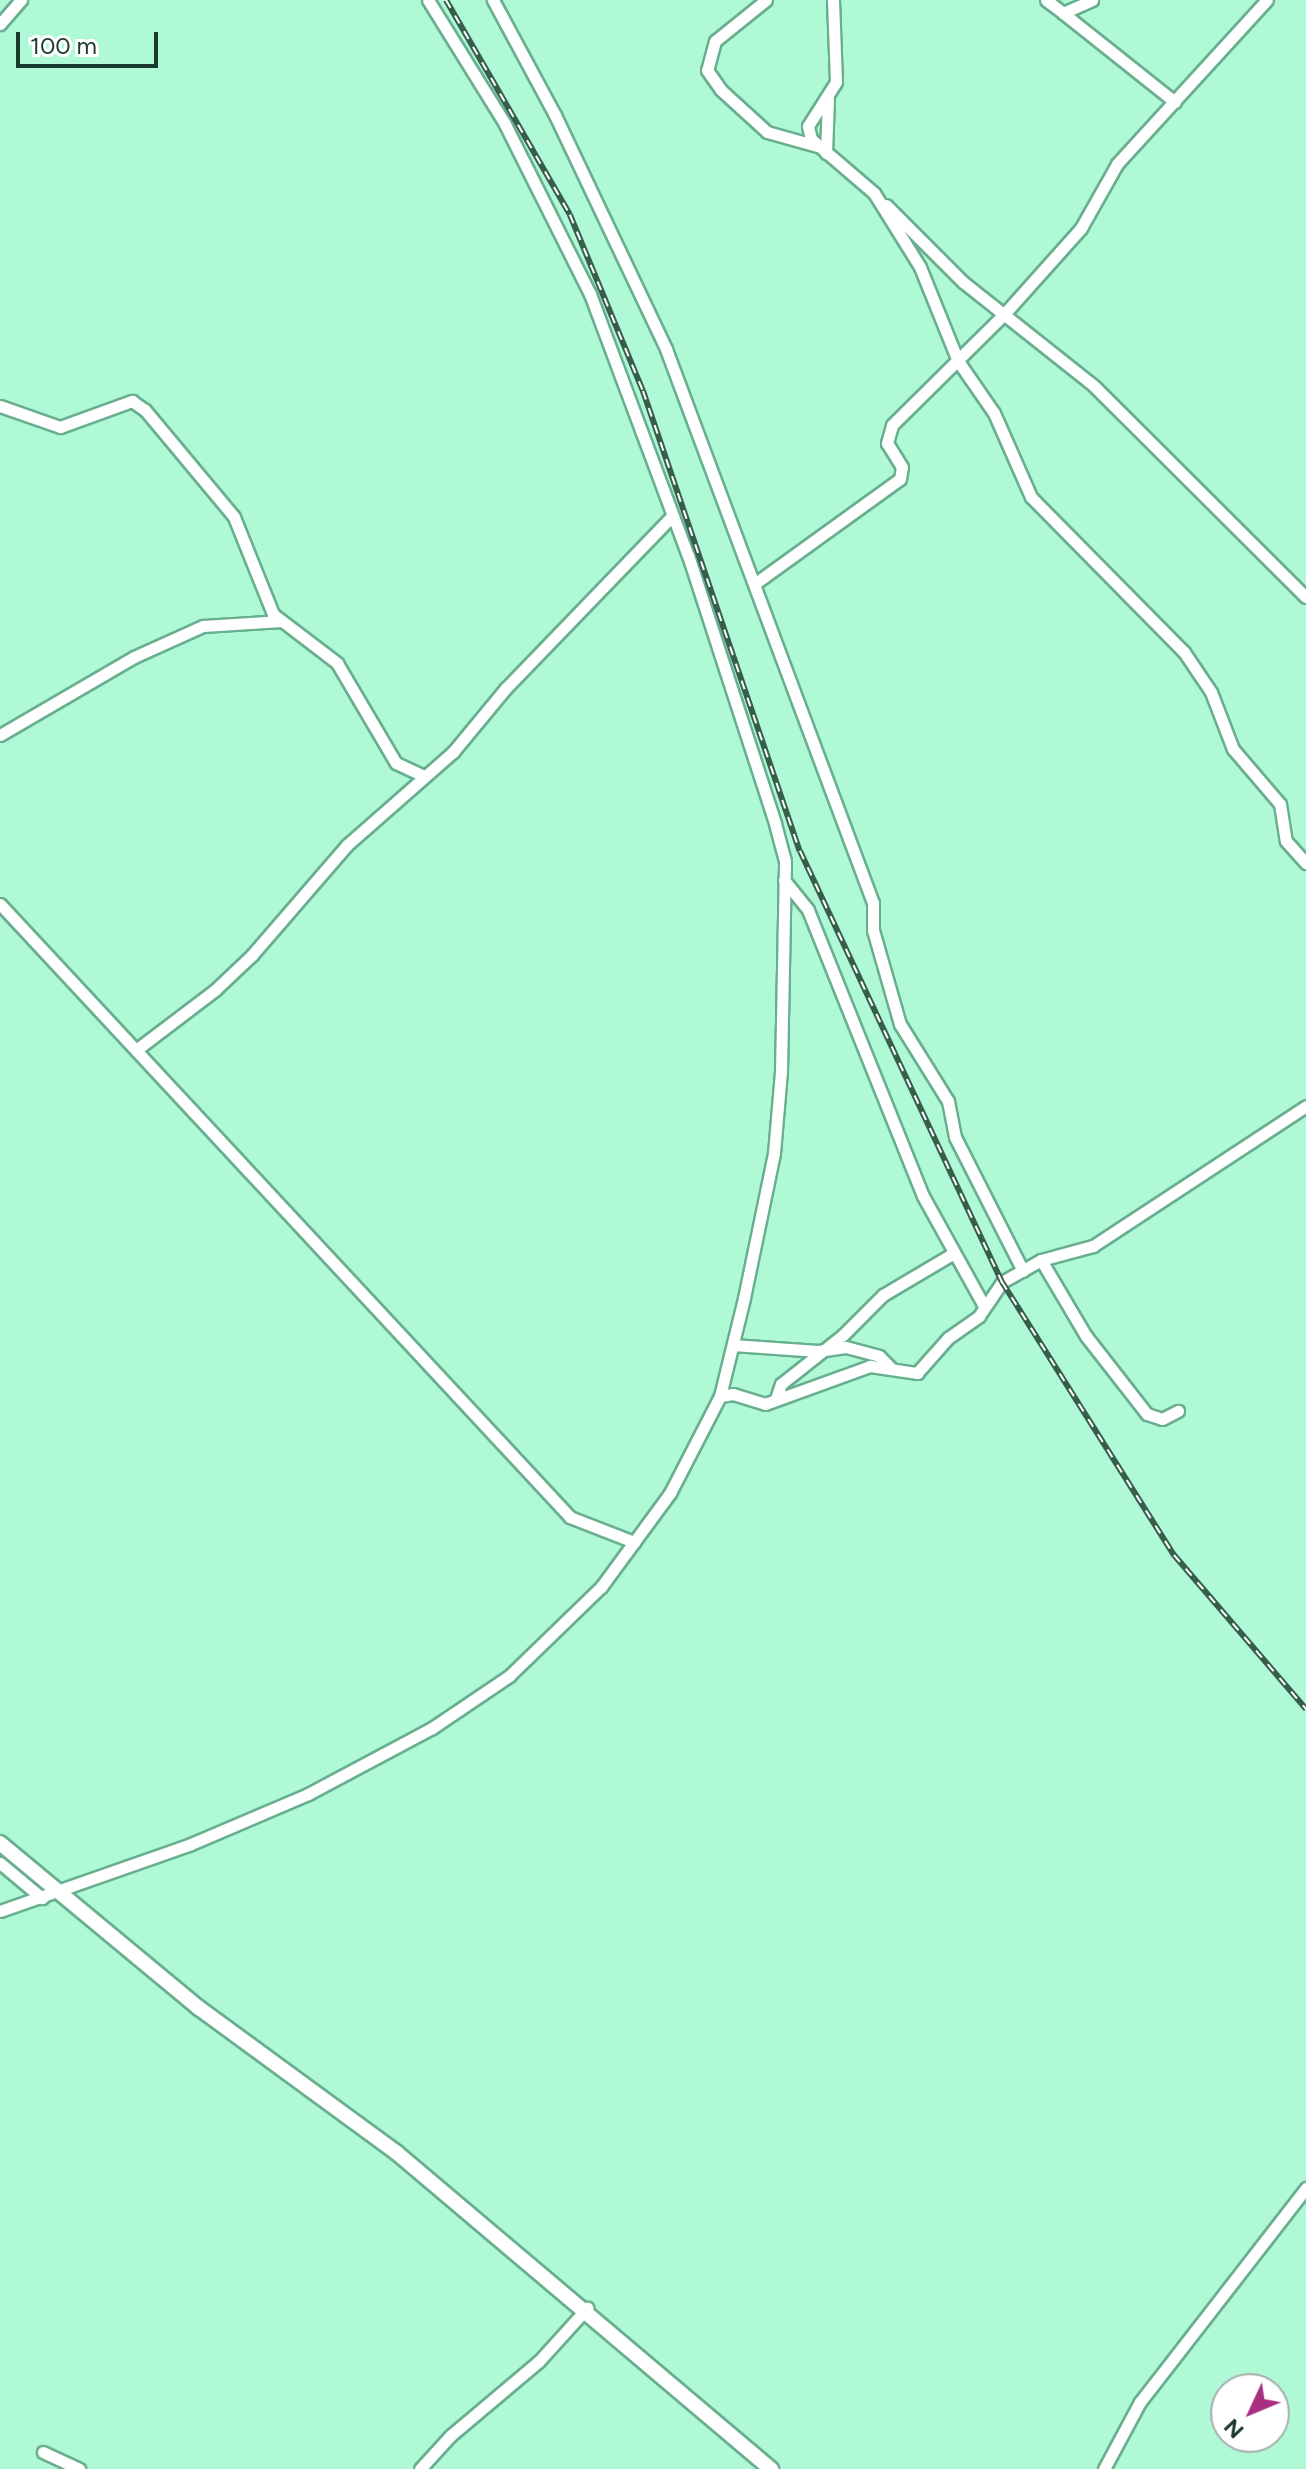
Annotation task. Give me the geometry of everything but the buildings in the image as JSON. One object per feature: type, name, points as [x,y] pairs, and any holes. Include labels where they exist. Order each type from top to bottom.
[{"type":"street","points":[[0,24],[21,0]]},
{"type":"street","points":[[0,1911],[60,1892],[308,1794],[432,1728],[509,1676],[556,1634],[634,1542],[670,1493],[720,1396],[733,1345],[774,1153],[781,1072],[784,880],[775,823],[673,515],[590,294],[505,124],[428,0]]},
{"type":"street","points":[[493,0],[639,286],[757,582],[873,903],[873,930],[900,1024],[948,1101],[955,1137],[1023,1271]]},
{"type":"street","points":[[766,0],[715,41],[707,70],[758,126],[788,142],[822,150]]},
{"type":"street","points":[[833,0],[836,82],[808,126],[822,150],[874,193],[963,282],[1006,312],[1154,443],[1301,582],[1306,597]]},
{"type":"street","points":[[1046,0],[1175,102]]},
{"type":"street","points":[[1063,13],[1092,0]]},
{"type":"street","points":[[757,582],[896,484],[903,472],[887,443],[892,425],[1006,312],[1081,228],[1117,164],[1267,0]]},
{"type":"street","points":[[822,150],[828,99]]},
{"type":"street","points":[[874,193],[920,267],[958,361],[994,413],[1021,481],[1042,512],[1200,673],[1223,731],[1280,804],[1286,841],[1306,863]]},
{"type":"street","points":[[0,406],[60,427],[132,401],[145,410],[234,517],[273,614],[340,668],[396,763],[422,775]]},
{"type":"street","points":[[136,1050],[215,990],[347,845],[422,775],[453,752],[516,677],[673,515]]},
{"type":"street","points":[[0,735],[134,657],[203,626],[283,621]]},
{"type":"street","points":[[784,880],[808,910],[952,1254],[984,1306]]},
{"type":"street","points":[[0,904],[570,1517],[634,1542]]},
{"type":"street","points":[[720,1396],[733,1394],[765,1404],[861,1368],[890,1367],[917,1373],[984,1306],[990,1293],[1041,1260],[1093,1246],[1306,1106]]},
{"type":"street","points":[[776,1399],[781,1384],[827,1348],[897,1284],[952,1254]]},
{"type":"street","points":[[1041,1260],[1086,1336],[1147,1414],[1162,1419],[1178,1411]]},
{"type":"street","points":[[733,1345],[865,1350],[890,1367]]},
{"type":"street","points":[[0,1843],[199,2008],[397,2153],[587,2308],[771,2469]]},
{"type":"street","points":[[0,1863],[42,1898]]},
{"type":"street","points":[[1104,2469],[1140,2402],[1306,2188]]},
{"type":"street","points":[[420,2469],[450,2436],[539,2361],[587,2308]]},
{"type":"street","points":[[43,2452],[79,2469]]},
{"type":"railway","points":[[446,0],[570,215],[643,391],[800,851],[1002,1282],[1174,1555],[1306,1709]]}]
